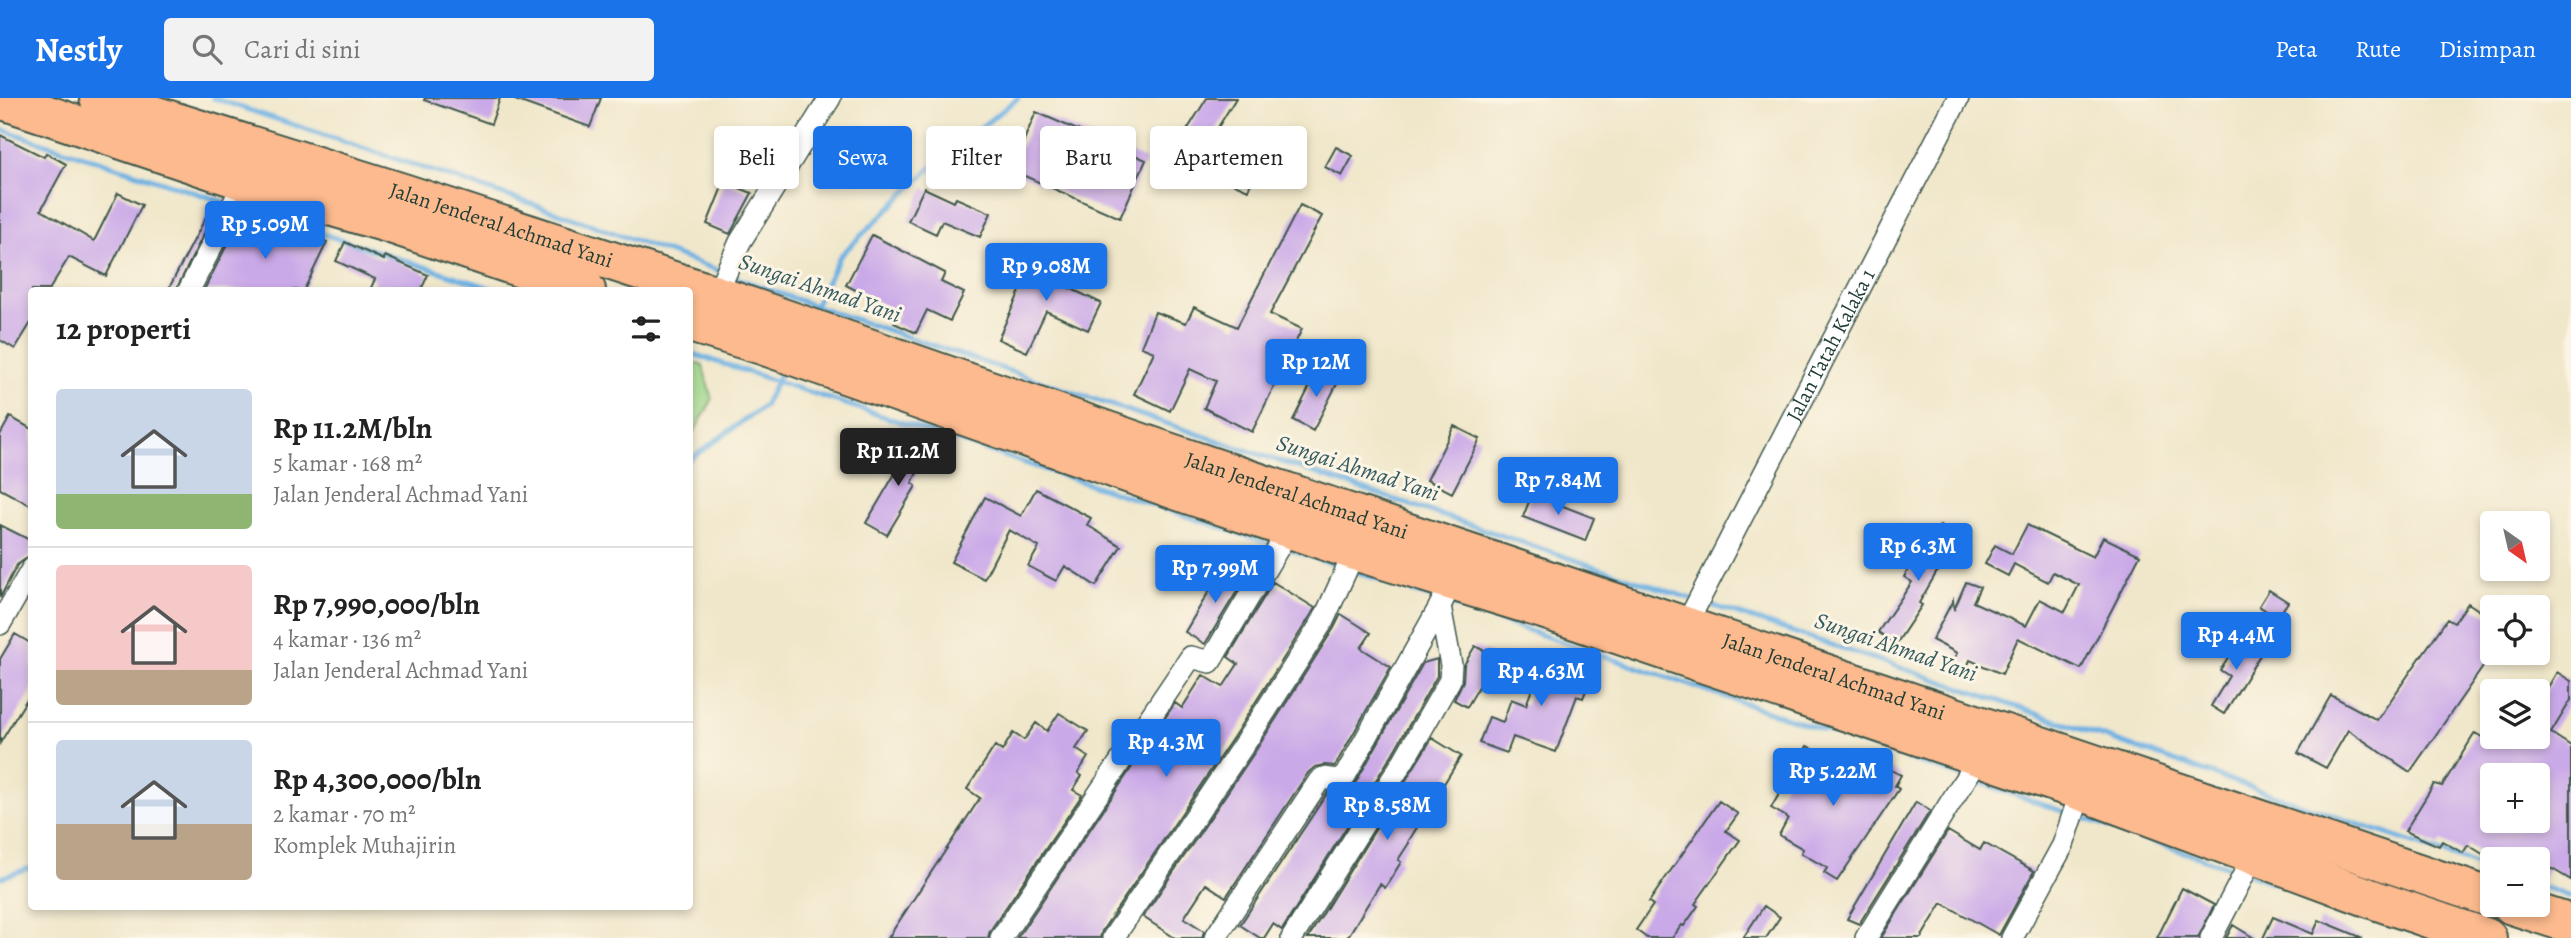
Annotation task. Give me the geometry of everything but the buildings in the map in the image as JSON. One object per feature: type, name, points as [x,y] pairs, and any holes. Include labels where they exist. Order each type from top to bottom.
[{"type":"highway","name":"Jalan Jenderal Achmad Yani","points":[[100,98],[237,196],[397,209],[529,282],[565,287]]},
{"type":"highway","name":"Jalan Jenderal Achmad Yani","points":[[0,99],[140,128],[397,209],[722,280],[772,331]]},
{"type":"highway","name":"Jalan Jenderal Achmad Yani","points":[[693,323],[772,331],[854,360],[1284,540],[1446,594],[1549,596],[1695,609],[2108,770],[2235,836],[2378,901],[2487,938]]},
{"type":"highway","name":"Jalan Jenderal Achmad Yani","points":[[854,360],[942,375],[1549,596],[1975,764],[2081,791],[2235,836],[2480,895]]},
{"type":"highway","points":[[2549,917],[2571,924]]},
{"type":"street","points":[[722,280],[740,242],[830,98]]},
{"type":"street","name":"Jalan Tatah Kalaka 1","points":[[1695,609],[1958,98]]},
{"type":"street","points":[[191,287],[237,196]]},
{"type":"street","points":[[1001,938],[1191,657],[1210,662],[1284,540]]},
{"type":"street","points":[[1113,938],[1245,743],[1323,621],[1350,564]]},
{"type":"street","points":[[0,624],[28,576]]},
{"type":"street","points":[[1215,938],[1319,780],[1339,780],[1345,776],[1446,594]]},
{"type":"street","points":[[1292,938],[1404,760],[1450,680],[1446,594]]},
{"type":"street","points":[[1866,938],[1975,764]]},
{"type":"street","points":[[2012,938],[2063,845],[2081,791]]},
{"type":"street","points":[[2211,938],[2235,836]]},
{"type":"green space","points":[[693,362],[703,366],[712,400],[694,432]]},
{"type":"waterway","name":"Sungai Ahmad Yani","points":[[213,98],[550,210],[720,271]]},
{"type":"waterway","points":[[814,307],[840,256],[938,161],[1018,98]]},
{"type":"waterway","name":"Sungai Ahmad Yani","points":[[0,129],[227,203]]},
{"type":"waterway","name":"Sungai Ahmad Yani","points":[[239,207],[488,287]]},
{"type":"waterway","name":"Sungai Ahmad Yani","points":[[729,275],[1695,600]]},
{"type":"waterway","name":"Sungai Ahmad Yani","points":[[693,354],[1275,545]]},
{"type":"waterway","points":[[693,457],[764,406],[784,366]]},
{"type":"waterway","name":"Sungai Ahmad Yani","points":[[1285,548],[1342,567]]},
{"type":"waterway","name":"Sungai Ahmad Yani","points":[[1351,570],[1438,600]]},
{"type":"waterway","name":"Sungai Ahmad Yani","points":[[1447,603],[1962,777]]},
{"type":"waterway","name":"Sungai Ahmad Yani","points":[[1705,603],[2480,866]]},
{"type":"waterway","name":"Sungai Ahmad Yani","points":[[1971,780],[2068,813]]},
{"type":"waterway","name":"Sungai Ahmad Yani","points":[[2077,816],[2240,871]]},
{"type":"waterway","points":[[0,878],[28,868]]},
{"type":"waterway","name":"Sungai Ahmad Yani","points":[[2249,874],[2273,883]]},
{"type":"waterway","name":"Sungai Ahmad Yani","points":[[2550,889],[2571,897]]}]
